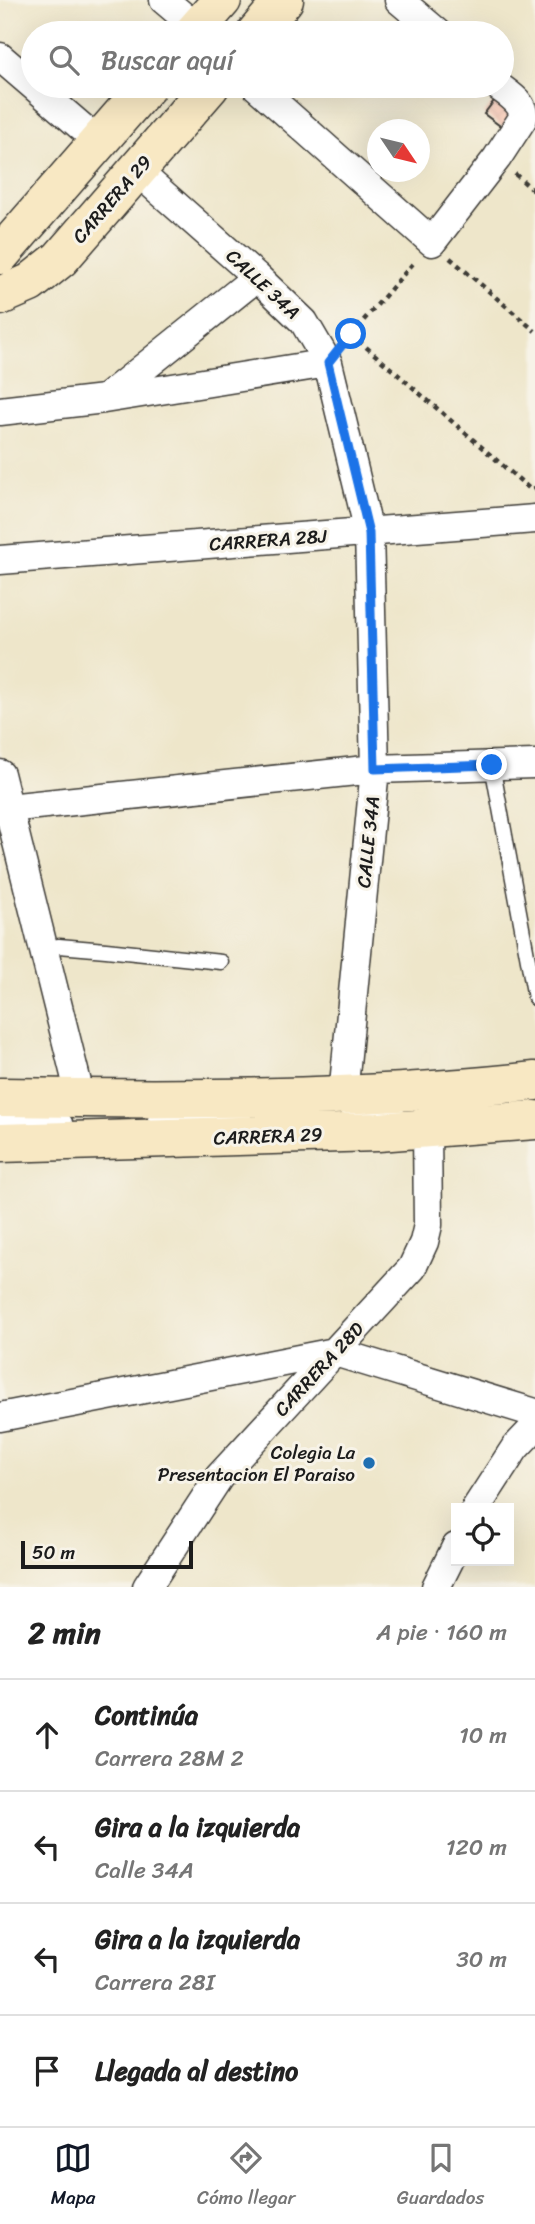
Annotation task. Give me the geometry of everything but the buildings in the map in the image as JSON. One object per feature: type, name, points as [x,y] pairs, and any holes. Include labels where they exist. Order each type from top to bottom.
[{"type":"main road","points":[[204,21],[222,0]]},
{"type":"main road","points":[[267,21],[285,0]]},
{"type":"main road","points":[[5,241],[137,98]]},
{"type":"main road","name":"CARRERA 29","points":[[0,296],[30,283],[60,259],[200,98]]},
{"type":"main road","name":"CARRERA 29","points":[[0,1097],[79,1110],[340,1105],[535,1081]]},
{"type":"main road","name":"CARRERA 29","points":[[0,1143],[69,1142],[420,1120],[535,1120]]},
{"type":"street","points":[[164,0],[185,21]]},
{"type":"street","points":[[399,0],[424,21]]},
{"type":"street","points":[[0,57],[21,75]]},
{"type":"street","points":[[48,98],[99,142]]},
{"type":"street","points":[[270,98],[432,242],[497,159],[523,118],[521,105],[513,98]]},
{"type":"street","name":"CALLE 34A","points":[[137,171],[304,322],[328,363],[369,533],[375,769],[340,1105]]},
{"type":"street","points":[[104,399],[257,277]]},
{"type":"street","points":[[0,411],[104,399],[328,363]]},
{"type":"street","name":"CARRERA 28J","points":[[0,560],[535,519]]},
{"type":"street","points":[[8,808],[375,769],[535,764]]},
{"type":"street","points":[[0,774],[79,1110]]},
{"type":"street","name":"CARRERA 28D","points":[[147,1587],[219,1477],[412,1268],[428,1224],[420,1120]]},
{"type":"street","points":[[0,1417],[335,1352],[535,1413]]},
{"type":"street","points":[[479,1503],[515,1448],[535,1427]]},
{"type":"street","points":[[436,1587],[451,1557]]},
{"type":"lane","points":[[492,765],[535,999]]},
{"type":"lane","points":[[43,949],[59,946],[221,962]]},
{"type":"lane","points":[[340,1105],[420,1120]]},
{"type":"lane","points":[[0,1122],[79,1110]]},
{"type":"lane","points":[[145,1119],[255,1116]]},
{"type":"path","points":[[328,363],[432,242],[535,331]]},
{"type":"path","points":[[351,334],[530,489],[535,488]]},
{"type":"place","name":"Colegia La Presentacion El Paraiso","points":[[369,1463]]},
{"type":"route","points":[[351,334],[328,363],[369,533],[375,769],[492,765]]}]
